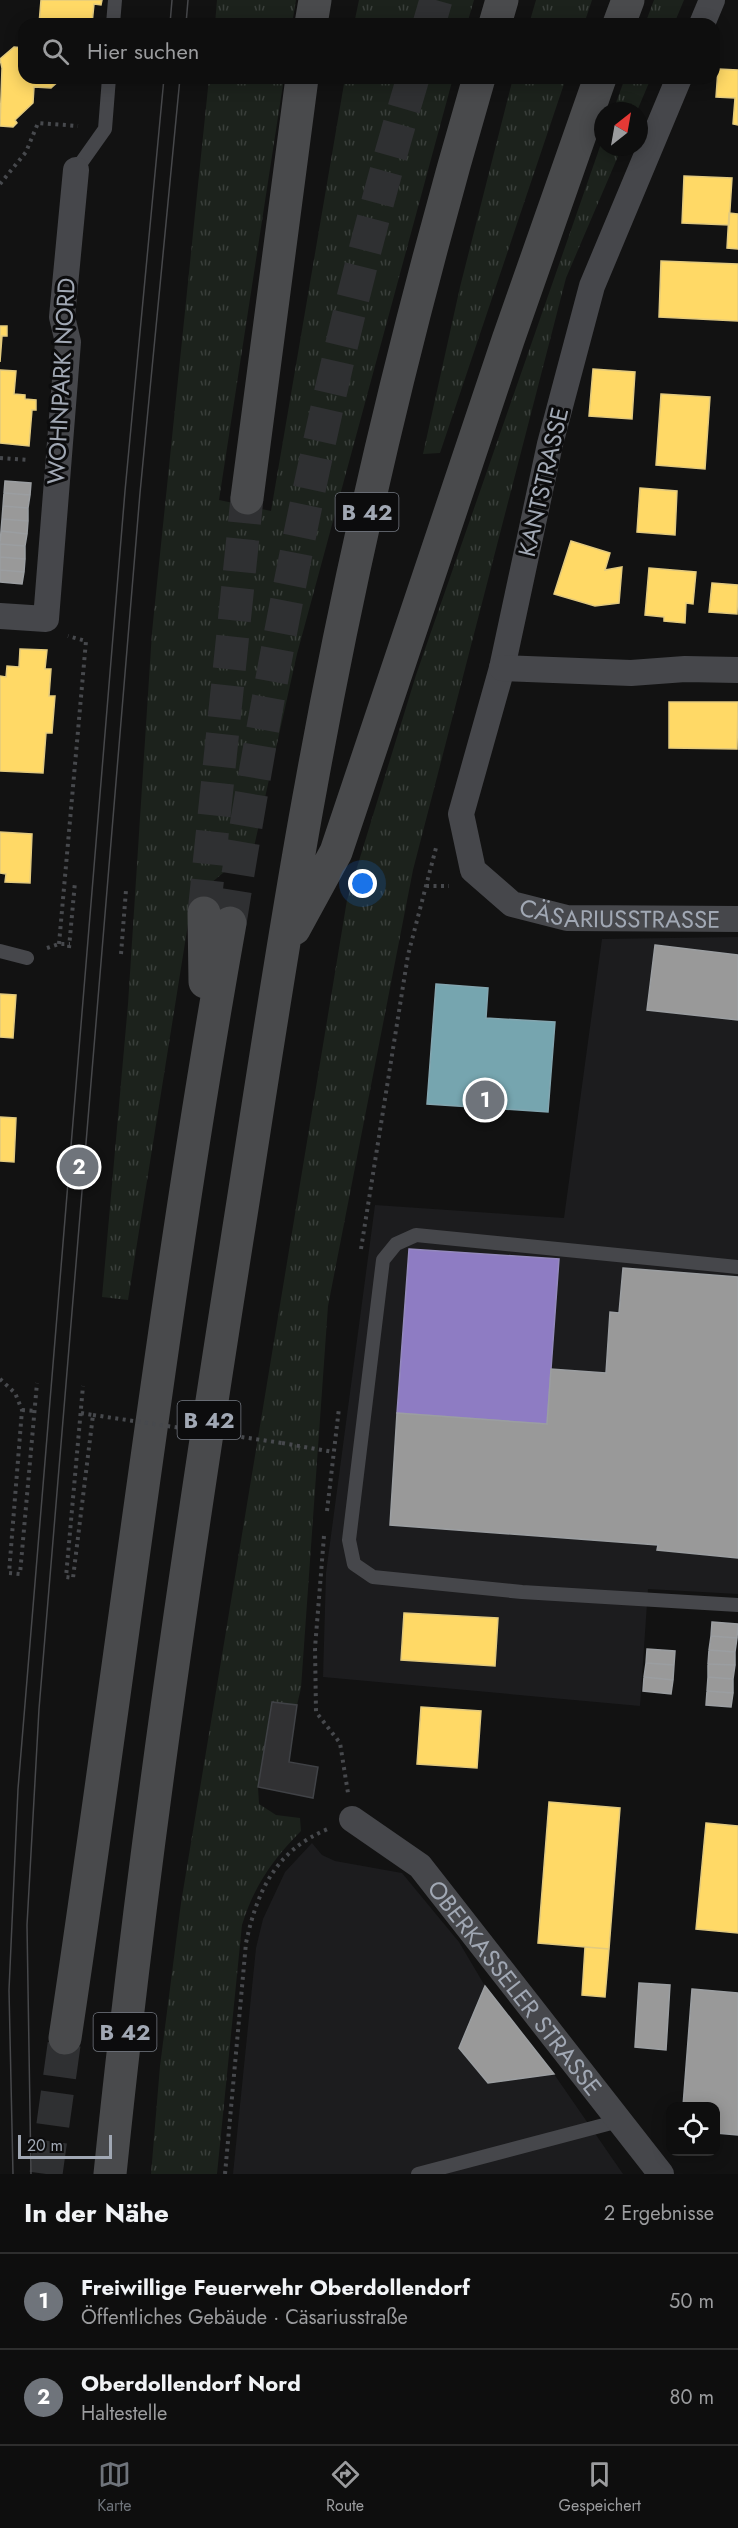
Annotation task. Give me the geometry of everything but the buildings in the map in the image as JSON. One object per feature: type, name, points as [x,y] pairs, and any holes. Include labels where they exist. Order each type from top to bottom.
[{"type":"highway","points":[[312,18],[315,0]]},
{"type":"highway","points":[[497,18],[502,0]]},
{"type":"highway","points":[[622,18],[628,0]]},
{"type":"highway","points":[[247,498],[301,84]]},
{"type":"highway","name":"B 42","points":[[110,2174],[141,1890],[204,1447],[282,951],[343,620],[377,466],[420,292],[477,84]]},
{"type":"highway","name":"B 42","points":[[282,951],[336,852],[508,340],[598,84]]},
{"type":"highway","name":"B 42","points":[[65,2038],[106,1764],[147,1447],[206,1056],[217,918]]},
{"type":"street","points":[[704,18],[712,0]]},
{"type":"street","name":"KANTSTRASSE","points":[[502,668],[550,444],[592,286],[676,84]]},
{"type":"street","name":"WOHNPARK NORD","points":[[46,619],[68,342],[62,317],[76,170]]},
{"type":"street","points":[[0,616],[46,619]]},
{"type":"street","points":[[502,668],[631,673],[685,669],[738,670]]},
{"type":"street","name":"CÄSARIUSSTRASSE","points":[[502,668],[461,814],[473,870],[512,904],[567,918],[738,919]]},
{"type":"street","name":"OBERKASSELER STRASSE","points":[[352,1819],[420,1866],[661,2174]]},
{"type":"lane","points":[[114,18],[115,0]]},
{"type":"lane","points":[[76,170],[105,129],[109,84]]},
{"type":"lane","points":[[0,951],[27,958]]},
{"type":"lane","points":[[738,1267],[416,1235],[396,1244],[383,1260],[348,1540],[354,1564],[373,1576],[522,1592],[738,1605]]},
{"type":"lane","points":[[418,2174],[619,2121]]},
{"type":"path","points":[[0,184],[26,152],[38,123],[105,129]]},
{"type":"path","points":[[46,619],[59,633],[86,641],[59,944],[70,946],[75,882]]},
{"type":"path","points":[[121,954],[126,890]]},
{"type":"path","points":[[0,1378],[15,1393],[22,1410],[9,1573],[20,1574],[37,1383]]},
{"type":"path","points":[[83,1386],[66,1577],[73,1578],[93,1415]]},
{"type":"path","points":[[22,1410],[36,1411]]},
{"type":"path","points":[[81,1413],[333,1452]]},
{"type":"shaded area","points":[[738,937],[738,1594],[648,1589],[640,1706],[323,1677],[326,1573],[375,1205],[564,1218],[602,939]]},
{"type":"shaded area","points":[[312,1843],[322,1855],[335,1861],[402,1873],[459,1942],[485,1986],[554,2074],[623,2174],[233,2174],[256,1948],[263,1919],[285,1872]]},
{"type":"green space","points":[[217,0],[296,0],[293,18],[216,18]]},
{"type":"green space","points":[[359,0],[474,0],[469,18],[355,18]]},
{"type":"green space","points":[[536,0],[592,0],[586,18],[531,18]]},
{"type":"green space","points":[[654,0],[684,0],[676,18],[647,18]]},
{"type":"green space","points":[[208,84],[283,84],[219,500],[271,511],[344,84],[451,84],[297,654],[254,847],[192,899],[128,1300],[102,1297],[128,1004],[152,632]]},
{"type":"green space","points":[[511,84],[564,84],[440,453],[423,454],[460,287]]},
{"type":"green space","points":[[623,84],[648,84],[641,102],[616,102]]},
{"type":"green space","points":[[597,156],[618,156],[566,278],[413,870],[328,1306],[301,1688],[297,1705],[272,1702],[258,1787],[259,1804],[276,1815],[300,1818],[301,1831],[265,1874],[252,1898],[242,1925],[217,2174],[151,2174],[160,2066],[181,1903],[347,900],[416,675]]},
{"type":"tunnel","points":[[431,18],[436,0]]},
{"type":"tunnel","points":[[230,923],[266,710],[308,497],[356,286],[411,84]]},
{"type":"tunnel","points":[[204,913],[247,498]]},
{"type":"tunnel","points":[[46,2174],[65,2038]]},
{"type":"tram line","points":[[170,18],[172,0]]},
{"type":"tram line","points":[[186,18],[188,0]]},
{"type":"tram line","points":[[13,2174],[9,1990],[18,1789],[125,491],[163,84]]},
{"type":"tram line","points":[[31,2174],[27,1925],[39,1709],[140,493],[179,84]]},
{"type":"place","name":"Freiwillige Feuerwehr Oberdollendorf","points":[[485,1100]]},
{"type":"place","name":"Oberdollendorf Nord","points":[[79,1167]]}]
